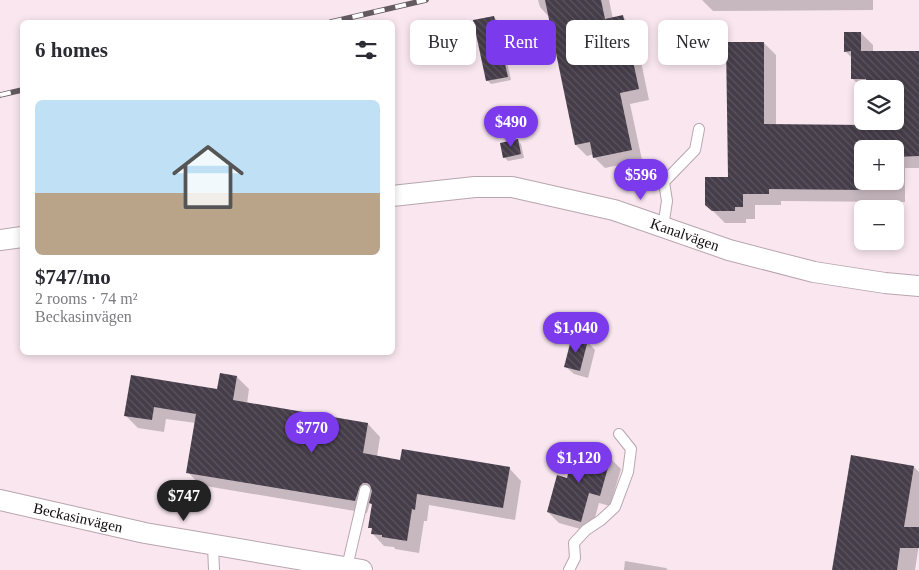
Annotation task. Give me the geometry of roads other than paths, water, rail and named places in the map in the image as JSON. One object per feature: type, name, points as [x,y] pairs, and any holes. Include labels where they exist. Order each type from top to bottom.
[{"type":"street","name":"Kanalvägen","points":[[395,196],[475,187],[512,187],[614,210],[729,250],[814,272],[885,283],[919,286]]},
{"type":"street","points":[[0,240],[20,237]]},
{"type":"street","name":"Beckasinvägen","points":[[0,500],[145,534],[354,569]]},
{"type":"lane","points":[[663,227],[667,200],[664,182],[694,150],[699,129]]},
{"type":"lane","points":[[569,570],[576,558],[574,543],[586,530],[615,507],[628,472],[631,448],[619,434]]},
{"type":"lane","points":[[354,569],[365,490]]},
{"type":"lane","points":[[213,545],[214,570]]},
{"type":"railway","points":[[340,20],[426,0]]},
{"type":"railway","points":[[0,95],[20,90]]}]
